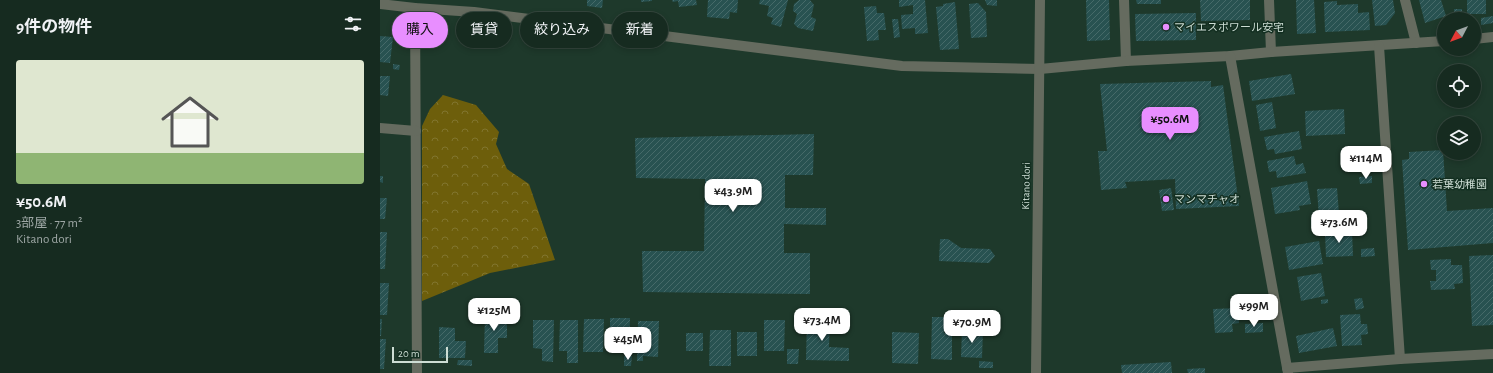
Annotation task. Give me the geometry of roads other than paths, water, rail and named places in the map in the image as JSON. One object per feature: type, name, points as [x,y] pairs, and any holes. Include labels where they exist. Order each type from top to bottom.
[{"type":"street","name":"Kitano dori","points":[[1036,373],[1040,0]]},
{"type":"street","points":[[1124,0],[1126,61]]},
{"type":"street","points":[[1269,0],[1271,52]]},
{"type":"street","points":[[1405,0],[1416,43]]},
{"type":"street","points":[[380,4],[474,12],[902,66],[1040,68],[1126,61],[1230,56],[1437,42]]},
{"type":"street","points":[[415,8],[416,373]]},
{"type":"street","points":[[1481,38],[1493,37]]},
{"type":"street","points":[[1379,46],[1400,359]]},
{"type":"street","points":[[1230,56],[1287,371],[1400,359],[1493,354]]},
{"type":"street","points":[[380,128],[416,131]]},
{"type":"place","name":"マイエスポワール安宅","points":[[1166,27]]},
{"type":"place","name":"若葉幼稚園","points":[[1424,184]]},
{"type":"place","name":"マンマチャオ","points":[[1166,199]]}]
